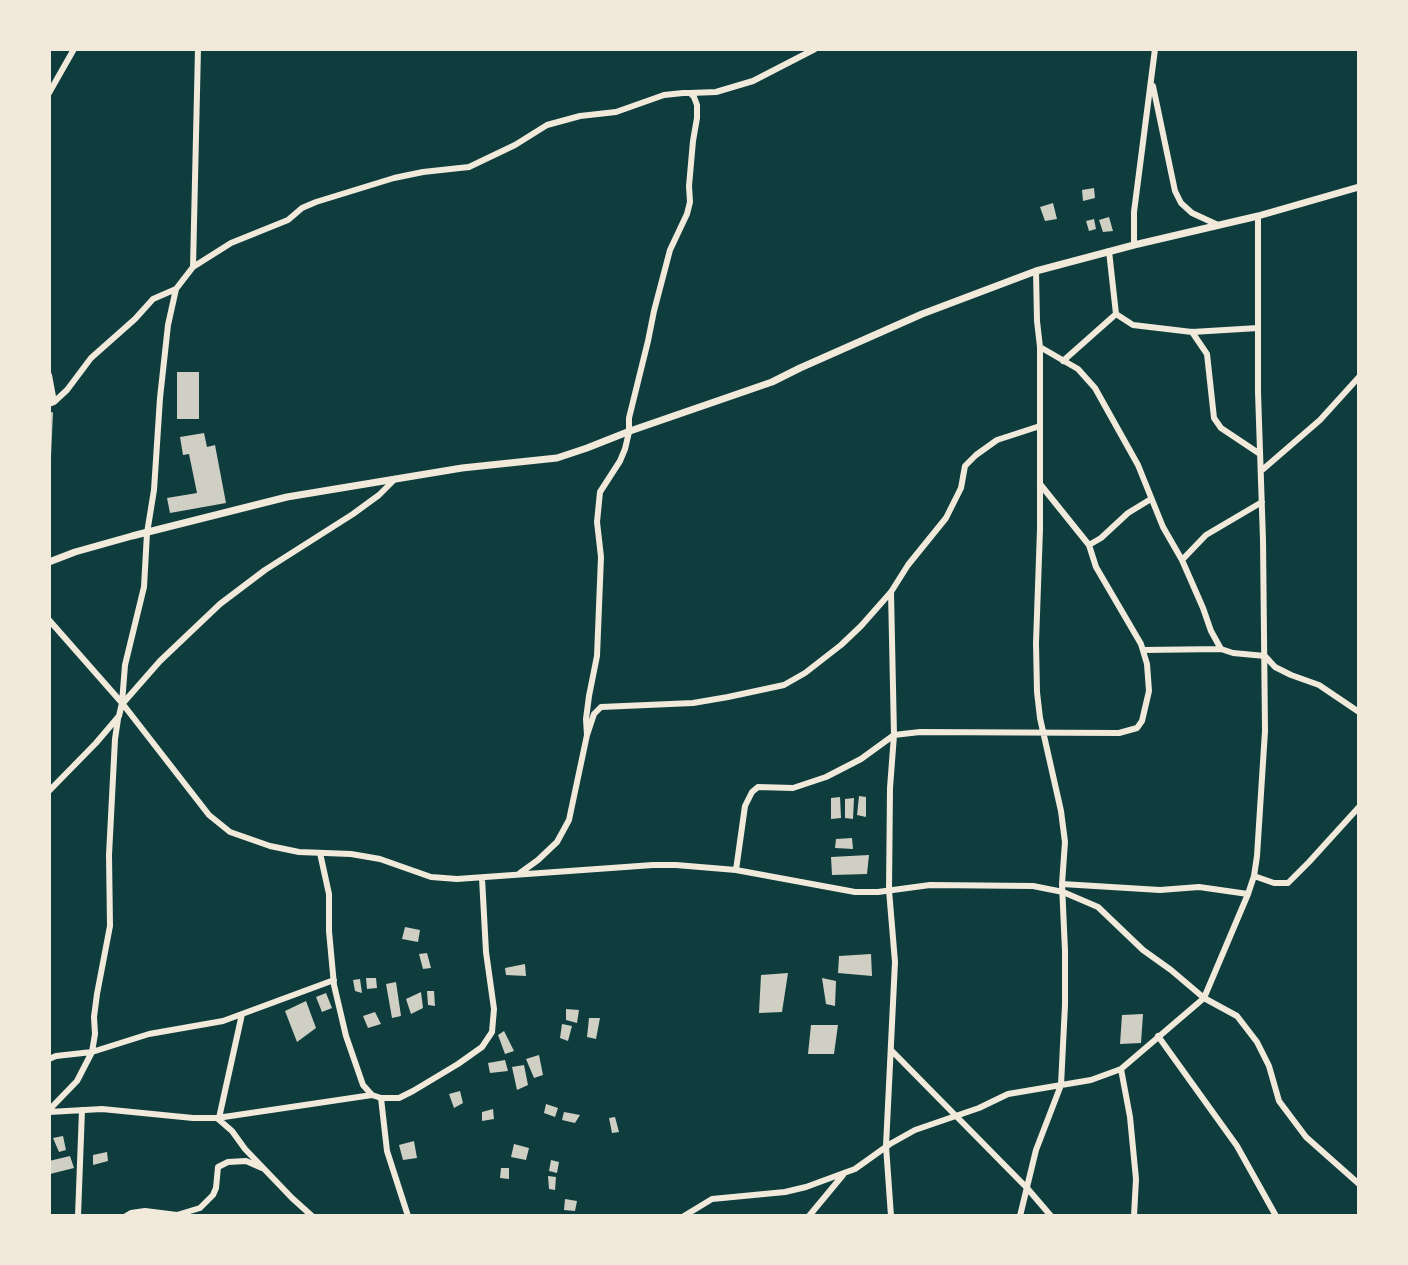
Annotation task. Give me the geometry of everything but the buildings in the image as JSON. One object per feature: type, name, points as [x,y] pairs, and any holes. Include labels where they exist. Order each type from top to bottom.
[{"type":"street","points":[[49,93],[74,49]]},
{"type":"street","points":[[193,267],[198,49]]},
{"type":"street","points":[[49,1111],[77,1081],[92,1052],[95,1034],[97,994],[110,926],[110,843],[115,739],[122,703],[125,665],[144,587],[167,325],[176,289],[193,267],[231,243],[272,227],[316,202],[394,178],[469,167],[515,145],[547,125],[580,116],[616,112],[664,95],[716,92],[753,81],[815,49]]},
{"type":"street","points":[[1134,245],[1134,212],[1155,49]]},
{"type":"street","points":[[1152,80],[1175,191],[1181,203],[1192,213],[1219,226]]},
{"type":"street","points":[[587,735],[586,719],[597,656],[601,556],[597,522],[600,492],[620,461],[629,432],[629,418],[670,250],[690,202],[689,186],[697,104],[690,93]]},
{"type":"street","points":[[49,562],[75,552],[287,497],[462,468],[557,457],[587,449],[772,382],[922,314],[1036,271],[1258,216],[1359,187]]},
{"type":"street","points":[[684,1216],[712,1199],[785,1192],[844,1174],[915,1129],[979,1108],[1008,1094],[1091,1080],[1121,1069],[1204,998],[1254,876],[1265,731],[1258,392],[1258,216]]},
{"type":"street","points":[[1109,251],[1116,314]]},
{"type":"street","points":[[1020,1216],[1036,1150],[1061,1084],[1065,951],[1062,884],[1065,842],[1037,692],[1040,347],[1036,271]]},
{"type":"street","points":[[52,403],[67,390],[91,358],[153,299],[176,289]]},
{"type":"street","points":[[1116,314],[1133,325],[1192,332],[1258,328]]},
{"type":"street","points":[[1063,361],[1116,314]]},
{"type":"street","points":[[1192,332],[1207,354],[1214,418],[1221,428],[1260,454]]},
{"type":"street","points":[[1040,347],[1078,369],[1095,388],[1138,465],[1163,527],[1182,560],[1221,649]]},
{"type":"street","points":[[49,375],[52,403]]},
{"type":"street","points":[[1261,471],[1320,420],[1359,377]]},
{"type":"street","points":[[518,875],[557,842],[569,820],[587,735],[594,714],[601,707],[693,703],[784,685],[805,673],[841,645],[891,592],[908,565],[946,518],[961,488],[965,466],[997,440],[1040,426]]},
{"type":"street","points":[[122,703],[160,661],[220,604],[265,570],[353,514],[396,479]]},
{"type":"street","points":[[736,870],[745,806],[752,792],[758,787],[793,788],[826,777],[861,759],[894,735],[920,732],[1119,733],[1137,728],[1142,721],[1149,691],[1147,664],[1141,643],[1096,567],[1089,545],[1040,484]]},
{"type":"street","points":[[1089,545],[1101,538],[1128,513],[1151,499]]},
{"type":"street","points":[[1182,560],[1206,535],[1262,502]]},
{"type":"street","points":[[891,592],[894,735],[890,788],[889,890],[895,962],[886,1146],[891,1216]]},
{"type":"street","points":[[49,620],[122,703],[209,815],[230,832],[270,846],[299,852],[351,854],[380,859],[431,877],[457,879],[653,865],[736,870],[855,892],[930,886],[1033,886],[1063,892],[1098,907],[1143,950],[1204,998],[1237,1016],[1257,1042],[1269,1066],[1279,1101],[1306,1137],[1359,1184]]},
{"type":"street","points":[[1143,650],[1221,649],[1265,656],[1275,667],[1319,685],[1359,712]]},
{"type":"street","points":[[49,791],[119,716]]},
{"type":"street","points":[[1254,876],[1274,883],[1288,883],[1359,807]]},
{"type":"street","points":[[320,853],[329,894],[329,931],[334,980],[346,1036],[363,1085],[372,1095]]},
{"type":"street","points":[[49,1111],[102,1109],[218,1118],[372,1095],[398,1098],[414,1091],[482,1047],[492,1032],[494,1009],[486,952],[482,878]]},
{"type":"street","points":[[1062,884],[1160,890],[1199,887],[1248,894]]},
{"type":"street","points":[[49,1059],[92,1052],[149,1034],[223,1021],[334,980]]},
{"type":"street","points":[[218,1118],[242,1014]]},
{"type":"street","points":[[1158,1036],[1237,1146],[1276,1216]]},
{"type":"street","points":[[891,1050],[1027,1188],[1051,1216]]},
{"type":"street","points":[[1121,1069],[1130,1117],[1136,1179],[1133,1216]]},
{"type":"street","points":[[382,1098],[387,1151],[408,1216]]},
{"type":"street","points":[[78,1216],[82,1110]]},
{"type":"street","points":[[218,1118],[262,1168],[312,1216]]},
{"type":"street","points":[[126,1216],[145,1211],[177,1215],[200,1208],[213,1195],[218,1167],[228,1162],[246,1161],[262,1168]]},
{"type":"street","points":[[809,1216],[844,1174]]}]
